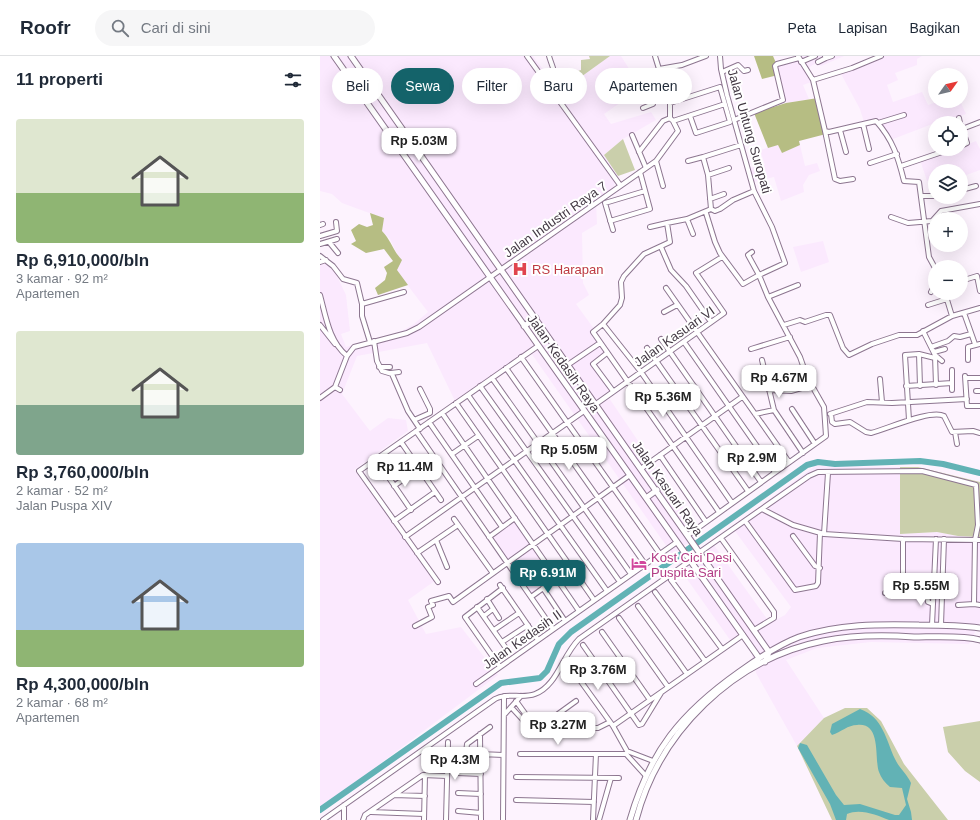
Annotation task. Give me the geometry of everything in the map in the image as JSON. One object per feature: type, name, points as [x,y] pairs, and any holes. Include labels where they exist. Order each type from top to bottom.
[{"type":"main road","name":"Jalan Kedasih Raya","points":[[334,56],[759,658]]},
{"type":"main road","name":"Jalan Kasuari Raya","points":[[351,56],[642,468],[769,652]]},
{"type":"main road","points":[[524,326],[536,318]]},
{"type":"main road","points":[[646,498],[657,490]]},
{"type":"main road","points":[[630,820],[646,776],[675,728],[692,708],[723,683],[769,652],[798,638],[856,625],[941,625],[980,628]]},
{"type":"main road","points":[[636,820],[648,784],[661,757],[680,729],[697,711],[726,686],[764,662],[800,647],[837,638],[894,636],[980,640]]},
{"type":"main road","points":[[750,645],[758,644],[760,638]]},
{"type":"main road","points":[[764,662],[769,652]]},
{"type":"street","points":[[527,56],[536,68]]},
{"type":"street","points":[[549,56],[553,68]]},
{"type":"street","points":[[655,56],[660,68]]},
{"type":"street","points":[[666,68],[682,65],[706,56]]},
{"type":"street","name":"Jalan Untung Suropati","points":[[720,56],[722,72],[734,120],[754,191],[772,227],[785,263],[759,275]]},
{"type":"street","points":[[802,62],[815,56]]},
{"type":"street","points":[[818,62],[825,57],[832,56]]},
{"type":"street","points":[[813,80],[852,68],[881,56]]},
{"type":"street","points":[[734,120],[783,100],[775,66],[778,63],[798,57],[813,80],[835,179],[840,181],[853,179]]},
{"type":"street","points":[[722,72],[738,65],[744,71],[748,70]]},
{"type":"street","points":[[690,116],[696,133],[729,122],[730,120],[719,86],[692,95]]},
{"type":"street","points":[[562,104],[620,185]]},
{"type":"street","points":[[643,108],[653,104]]},
{"type":"street","points":[[670,104],[672,120]]},
{"type":"street","points":[[639,152],[663,121],[690,116],[725,104]]},
{"type":"street","points":[[825,131],[828,133],[904,115]]},
{"type":"street","name":"Jalan Industri Raya 7","points":[[347,356],[354,347],[407,333],[419,327],[656,161],[678,131],[672,120]]},
{"type":"street","points":[[878,122],[897,154],[904,181],[919,182],[931,260]]},
{"type":"street","points":[[968,123],[980,122]]},
{"type":"street","points":[[863,124],[869,149]]},
{"type":"street","points":[[840,130],[846,152]]},
{"type":"street","points":[[632,135],[646,168]]},
{"type":"street","points":[[688,161],[741,145]]},
{"type":"street","points":[[870,163],[897,154]]},
{"type":"street","points":[[901,166],[931,156]]},
{"type":"street","points":[[703,157],[708,175],[711,209]]},
{"type":"street","points":[[656,161],[663,186]]},
{"type":"street","points":[[708,175],[729,168]]},
{"type":"street","points":[[610,221],[650,209],[640,172]]},
{"type":"street","points":[[968,188],[976,186]]},
{"type":"street","points":[[613,230],[605,203],[646,191]]},
{"type":"street","points":[[711,209],[715,211],[720,209],[733,200],[754,191]]},
{"type":"street","points":[[710,199],[724,194]]},
{"type":"street","points":[[922,196],[928,196]]},
{"type":"street","points":[[891,217],[908,223],[934,220],[941,211],[980,204]]},
{"type":"street","points":[[650,228],[687,219],[706,213],[711,209]]},
{"type":"street","points":[[706,213],[715,242],[722,257],[743,284],[759,275]]},
{"type":"street","points":[[687,219],[693,234]]},
{"type":"street","points":[[320,236],[337,231],[336,222]]},
{"type":"street","points":[[667,223],[671,241],[644,254],[624,276],[621,282],[621,302],[604,324],[592,332],[719,512]]},
{"type":"street","points":[[320,244],[337,239]]},
{"type":"street","points":[[329,242],[338,253]]},
{"type":"street","points":[[661,247],[671,270],[686,286],[711,322]]},
{"type":"street","points":[[688,536],[719,512],[826,436],[824,426],[826,416],[820,398],[803,369],[800,357],[795,350],[790,337],[768,297],[759,275],[748,255],[752,252]]},
{"type":"street","points":[[320,256],[333,266],[344,280],[357,282],[362,304],[362,316],[372,342],[379,367],[382,371],[391,373],[399,372]]},
{"type":"street","name":"Jalan Kasuari VI","points":[[596,404],[724,313],[696,273],[722,257]]},
{"type":"street","points":[[320,262],[326,260]]},
{"type":"street","points":[[968,279],[977,276],[980,291]]},
{"type":"street","points":[[768,297],[798,285]]},
{"type":"street","points":[[666,288],[789,462]]},
{"type":"street","points":[[362,304],[404,292]]},
{"type":"street","points":[[320,295],[337,346]]},
{"type":"street","points":[[928,305],[944,300]]},
{"type":"street","points":[[947,300],[952,316]]},
{"type":"street","points":[[664,312],[677,305]]},
{"type":"street","points":[[784,325],[800,320],[805,322],[830,315],[843,348],[849,355],[872,344],[899,335],[906,334],[912,336],[952,316],[980,308]]},
{"type":"street","points":[[964,312],[975,344]]},
{"type":"street","points":[[604,324],[641,372],[732,503]]},
{"type":"street","points":[[320,325],[329,338],[347,356],[335,387],[320,398]]},
{"type":"street","points":[[923,331],[935,355],[942,361]]},
{"type":"street","points":[[931,347],[948,341],[954,336],[960,337],[971,334]]},
{"type":"street","points":[[751,349],[790,337]]},
{"type":"street","points":[[662,339],[761,482]]},
{"type":"street","points":[[684,342],[775,472]]},
{"type":"street","points":[[569,364],[600,343]]},
{"type":"street","points":[[968,360],[967,349],[975,344],[980,344]]},
{"type":"street","points":[[438,582],[359,471],[538,346]]},
{"type":"street","points":[[647,348],[748,491]]},
{"type":"street","points":[[909,420],[905,355],[935,355],[945,349]]},
{"type":"street","points":[[607,353],[593,363],[613,391]]},
{"type":"street","points":[[919,354],[920,386]]},
{"type":"street","points":[[935,355],[936,385]]},
{"type":"street","points":[[521,357],[660,554]]},
{"type":"street","points":[[762,360],[774,410],[803,453]]},
{"type":"street","points":[[379,367],[390,366]]},
{"type":"street","points":[[506,368],[645,564]]},
{"type":"street","points":[[767,381],[803,369]]},
{"type":"street","points":[[952,370],[952,390]]},
{"type":"street","points":[[391,373],[418,430],[462,497],[553,629]]},
{"type":"street","points":[[980,378],[966,377],[968,407],[980,406]]},
{"type":"street","points":[[492,378],[631,574]]},
{"type":"street","points":[[880,379],[882,402]]},
{"type":"street","points":[[906,386],[952,384]]},
{"type":"street","points":[[480,386],[620,582]]},
{"type":"street","points":[[769,390],[791,391],[812,386]]},
{"type":"street","points":[[335,387],[340,390]]},
{"type":"street","points":[[414,420],[430,413],[430,409],[420,389]]},
{"type":"street","points":[[468,395],[607,591]]},
{"type":"street","points":[[642,468],[742,397]]},
{"type":"street","points":[[826,416],[867,402],[937,402],[967,399]]},
{"type":"street","points":[[456,404],[594,600]]},
{"type":"street","points":[[792,409],[815,444]]},
{"type":"street","points":[[754,414],[774,410]]},
{"type":"street","points":[[405,537],[584,411]]},
{"type":"street","points":[[442,413],[579,611]]},
{"type":"street","points":[[831,414],[832,422],[835,424],[850,422],[866,432],[871,433],[909,420],[942,415],[947,420],[950,428],[955,432],[957,444]]},
{"type":"street","points":[[429,422],[502,527]]},
{"type":"street","points":[[955,432],[972,431],[980,433]]},
{"type":"street","points":[[452,454],[478,436]]},
{"type":"street","points":[[401,442],[441,500]]},
{"type":"street","points":[[660,455],[706,522]]},
{"type":"street","points":[[411,458],[386,476],[411,510]]},
{"type":"street","points":[[394,486],[419,468]]},
{"type":"street","points":[[700,552],[809,476],[818,472],[922,471],[976,485],[978,504],[978,540],[974,604]]},
{"type":"street","points":[[745,521],[794,590],[816,586],[820,568],[828,473]]},
{"type":"street","points":[[415,626],[432,617],[428,607],[433,605],[431,601],[449,596],[453,602],[492,572],[630,476]]},
{"type":"street","points":[[394,521],[436,492]]},
{"type":"street","points":[[762,509],[793,525],[822,534],[903,539],[978,540]]},
{"type":"street","points":[[489,536],[515,518]]},
{"type":"street","points":[[454,519],[492,572]]},
{"type":"street","points":[[417,554],[458,524]]},
{"type":"street","points":[[793,536],[815,566],[820,568]]},
{"type":"street","points":[[721,538],[774,612],[774,618],[754,630]]},
{"type":"street","points":[[903,539],[903,594]]},
{"type":"street","points":[[932,625],[936,539]]},
{"type":"street","points":[[941,625],[944,539]]},
{"type":"street","points":[[436,540],[447,567]]},
{"type":"street","name":"Jalan Kedasih II","points":[[476,684],[645,564],[678,543]]},
{"type":"street","points":[[323,820],[489,703],[504,696],[537,694],[546,688],[554,678],[570,648],[579,639],[690,559]]},
{"type":"street","points":[[531,596],[557,578]]},
{"type":"street","points":[[909,593],[910,579]]},
{"type":"street","points":[[671,580],[720,648]]},
{"type":"street","points":[[500,667],[465,617],[501,587],[538,640]]},
{"type":"street","points":[[542,588],[565,621]]},
{"type":"street","points":[[655,592],[705,661]]},
{"type":"street","points":[[885,593],[927,595],[928,602],[933,604]]},
{"type":"street","points":[[487,599],[499,618]]},
{"type":"street","points":[[958,605],[980,605]]},
{"type":"street","points":[[638,606],[687,674]]},
{"type":"street","points":[[477,607],[508,651]]},
{"type":"street","points":[[484,616],[494,609]]},
{"type":"street","points":[[494,630],[519,613]]},
{"type":"street","points":[[619,618],[668,687]]},
{"type":"street","points":[[502,642],[528,625]]},
{"type":"street","points":[[602,632],[650,700]]},
{"type":"street","points":[[578,728],[598,728],[612,724],[631,713],[687,674],[720,648],[743,635]]},
{"type":"street","points":[[583,645],[638,724],[642,724],[662,691]]},
{"type":"street","points":[[569,665],[612,724],[627,752],[646,776]]},
{"type":"street","points":[[503,820],[504,696]]},
{"type":"street","points":[[504,715],[521,696]]},
{"type":"street","points":[[516,701],[527,717],[534,721],[547,722],[576,701]]},
{"type":"street","points":[[511,707],[523,720],[525,725],[560,726],[562,724],[556,716]]},
{"type":"street","points":[[523,720],[527,717]]},
{"type":"street","points":[[466,753],[467,744],[490,727]]},
{"type":"street","points":[[480,734],[481,820]]},
{"type":"street","points":[[446,820],[448,742]]},
{"type":"street","points":[[520,754],[596,754],[627,752],[654,761]]},
{"type":"street","points":[[458,753],[503,755]]},
{"type":"street","points":[[593,820],[596,754]]},
{"type":"street","points":[[457,773],[481,774]]},
{"type":"street","points":[[363,820],[364,816],[425,775],[447,776]]},
{"type":"street","points":[[424,820],[425,775]]},
{"type":"street","points":[[516,777],[619,778]]},
{"type":"street","points":[[599,820],[611,778]]},
{"type":"street","points":[[458,793],[481,794]]},
{"type":"street","points":[[394,795],[424,796]]},
{"type":"street","points":[[516,800],[594,802]]},
{"type":"street","points":[[344,805],[344,820]]},
{"type":"street","points":[[458,811],[481,813]]},
{"type":"street","points":[[370,812],[424,814]]},
{"type":"shaded area","points":[[320,56],[533,56],[542,68],[530,68],[530,104],[587,104],[587,73],[610,56],[621,56],[629,68],[595,68],[595,104],[619,104],[604,114],[611,124],[651,112],[656,120],[623,139],[604,155],[618,176],[612,190],[596,201],[597,224],[582,233],[583,283],[589,295],[576,304],[610,351],[593,364],[614,394],[609,398],[701,534],[672,554],[529,350],[456,403],[427,343],[357,356],[342,394],[370,431],[388,418],[406,420],[408,431],[354,470],[436,580],[408,600],[426,634],[461,627],[498,675],[320,809],[320,260],[322,259],[336,274],[346,295],[350,331],[341,334],[346,347],[400,332],[414,324],[428,312],[396,270],[397,254],[390,239],[382,231],[383,218],[342,203],[332,194],[320,191]]},
{"type":"shaded area","points":[[798,56],[844,56],[821,66],[817,62],[807,69],[814,81],[803,85],[809,99],[786,103],[776,63]]},
{"type":"shaded area","points":[[879,56],[922,56],[917,59],[917,65],[895,73],[898,80],[887,85],[893,102],[922,92],[928,108],[963,108],[966,114],[959,116],[928,116],[928,126],[893,139],[876,118],[864,122],[860,109],[840,72]]},
{"type":"shaded area","points":[[976,141],[980,149],[980,170],[968,174],[968,164],[928,164],[927,181],[920,160],[932,156],[968,156],[968,144]]},
{"type":"shaded area","points":[[778,145],[782,153],[800,145],[805,166],[817,163],[820,171],[809,175],[803,185],[804,192],[781,201],[774,177],[753,182],[749,168],[765,165],[760,150]]},
{"type":"shaded area","points":[[823,241],[829,262],[801,272],[793,247]]},
{"type":"shaded area","points":[[815,466],[900,467],[900,534],[937,532],[958,536],[980,537],[980,622],[969,644],[871,642],[817,648],[786,660],[824,718],[797,746],[756,673],[751,651],[743,639],[733,644],[677,565],[711,541],[770,623],[785,615],[791,607],[732,527]]},
{"type":"shaded area","points":[[515,522],[556,578],[531,595],[492,538]]},
{"type":"green space","points":[[589,56],[610,56],[587,73],[587,68],[581,68],[581,60],[590,59]]},
{"type":"green space","points":[[754,56],[773,56],[778,75],[762,79]]},
{"type":"green space","points":[[818,98],[826,134],[799,141],[800,145],[782,153],[778,145],[768,148],[754,113],[786,103]]},
{"type":"green space","points":[[623,139],[635,170],[618,176],[604,155]]},
{"type":"green space","points":[[370,213],[384,218],[382,231],[402,260],[397,270],[408,285],[378,295],[375,288],[385,280],[387,273],[384,267],[393,261],[384,249],[366,253],[351,244],[356,241],[351,230],[359,224],[367,227],[373,225]]},
{"type":"green space","points":[[900,467],[918,467],[980,482],[980,537],[958,536],[937,532],[900,534]]},
{"type":"green space","points":[[845,708],[867,708],[881,721],[904,764],[948,820],[832,820],[797,746],[824,718]]},
{"type":"green space","points":[[980,721],[980,782],[965,771],[948,752],[943,727]]},
{"type":"water","points":[[860,709],[868,713],[879,723],[897,762],[911,783],[907,799],[912,820],[889,820],[868,813],[852,812],[847,814],[846,820],[836,820],[830,804],[798,748],[800,743],[807,745],[836,795],[844,805],[860,804],[899,815],[906,805],[902,788],[890,787],[881,776],[878,766],[876,742],[870,729],[865,726],[857,725],[851,726],[832,735],[830,732],[832,724]]},
{"type":"waterway","points":[[320,810],[501,683],[540,678],[547,671],[559,644],[571,632],[807,465],[818,462],[835,464],[920,461],[943,464],[980,473]]},
{"type":"place","name":"RS Harapan","points":[[520,269]]},
{"type":"place","name":"Kost Cici Desi Puspita Sari","points":[[639,564]]}]
